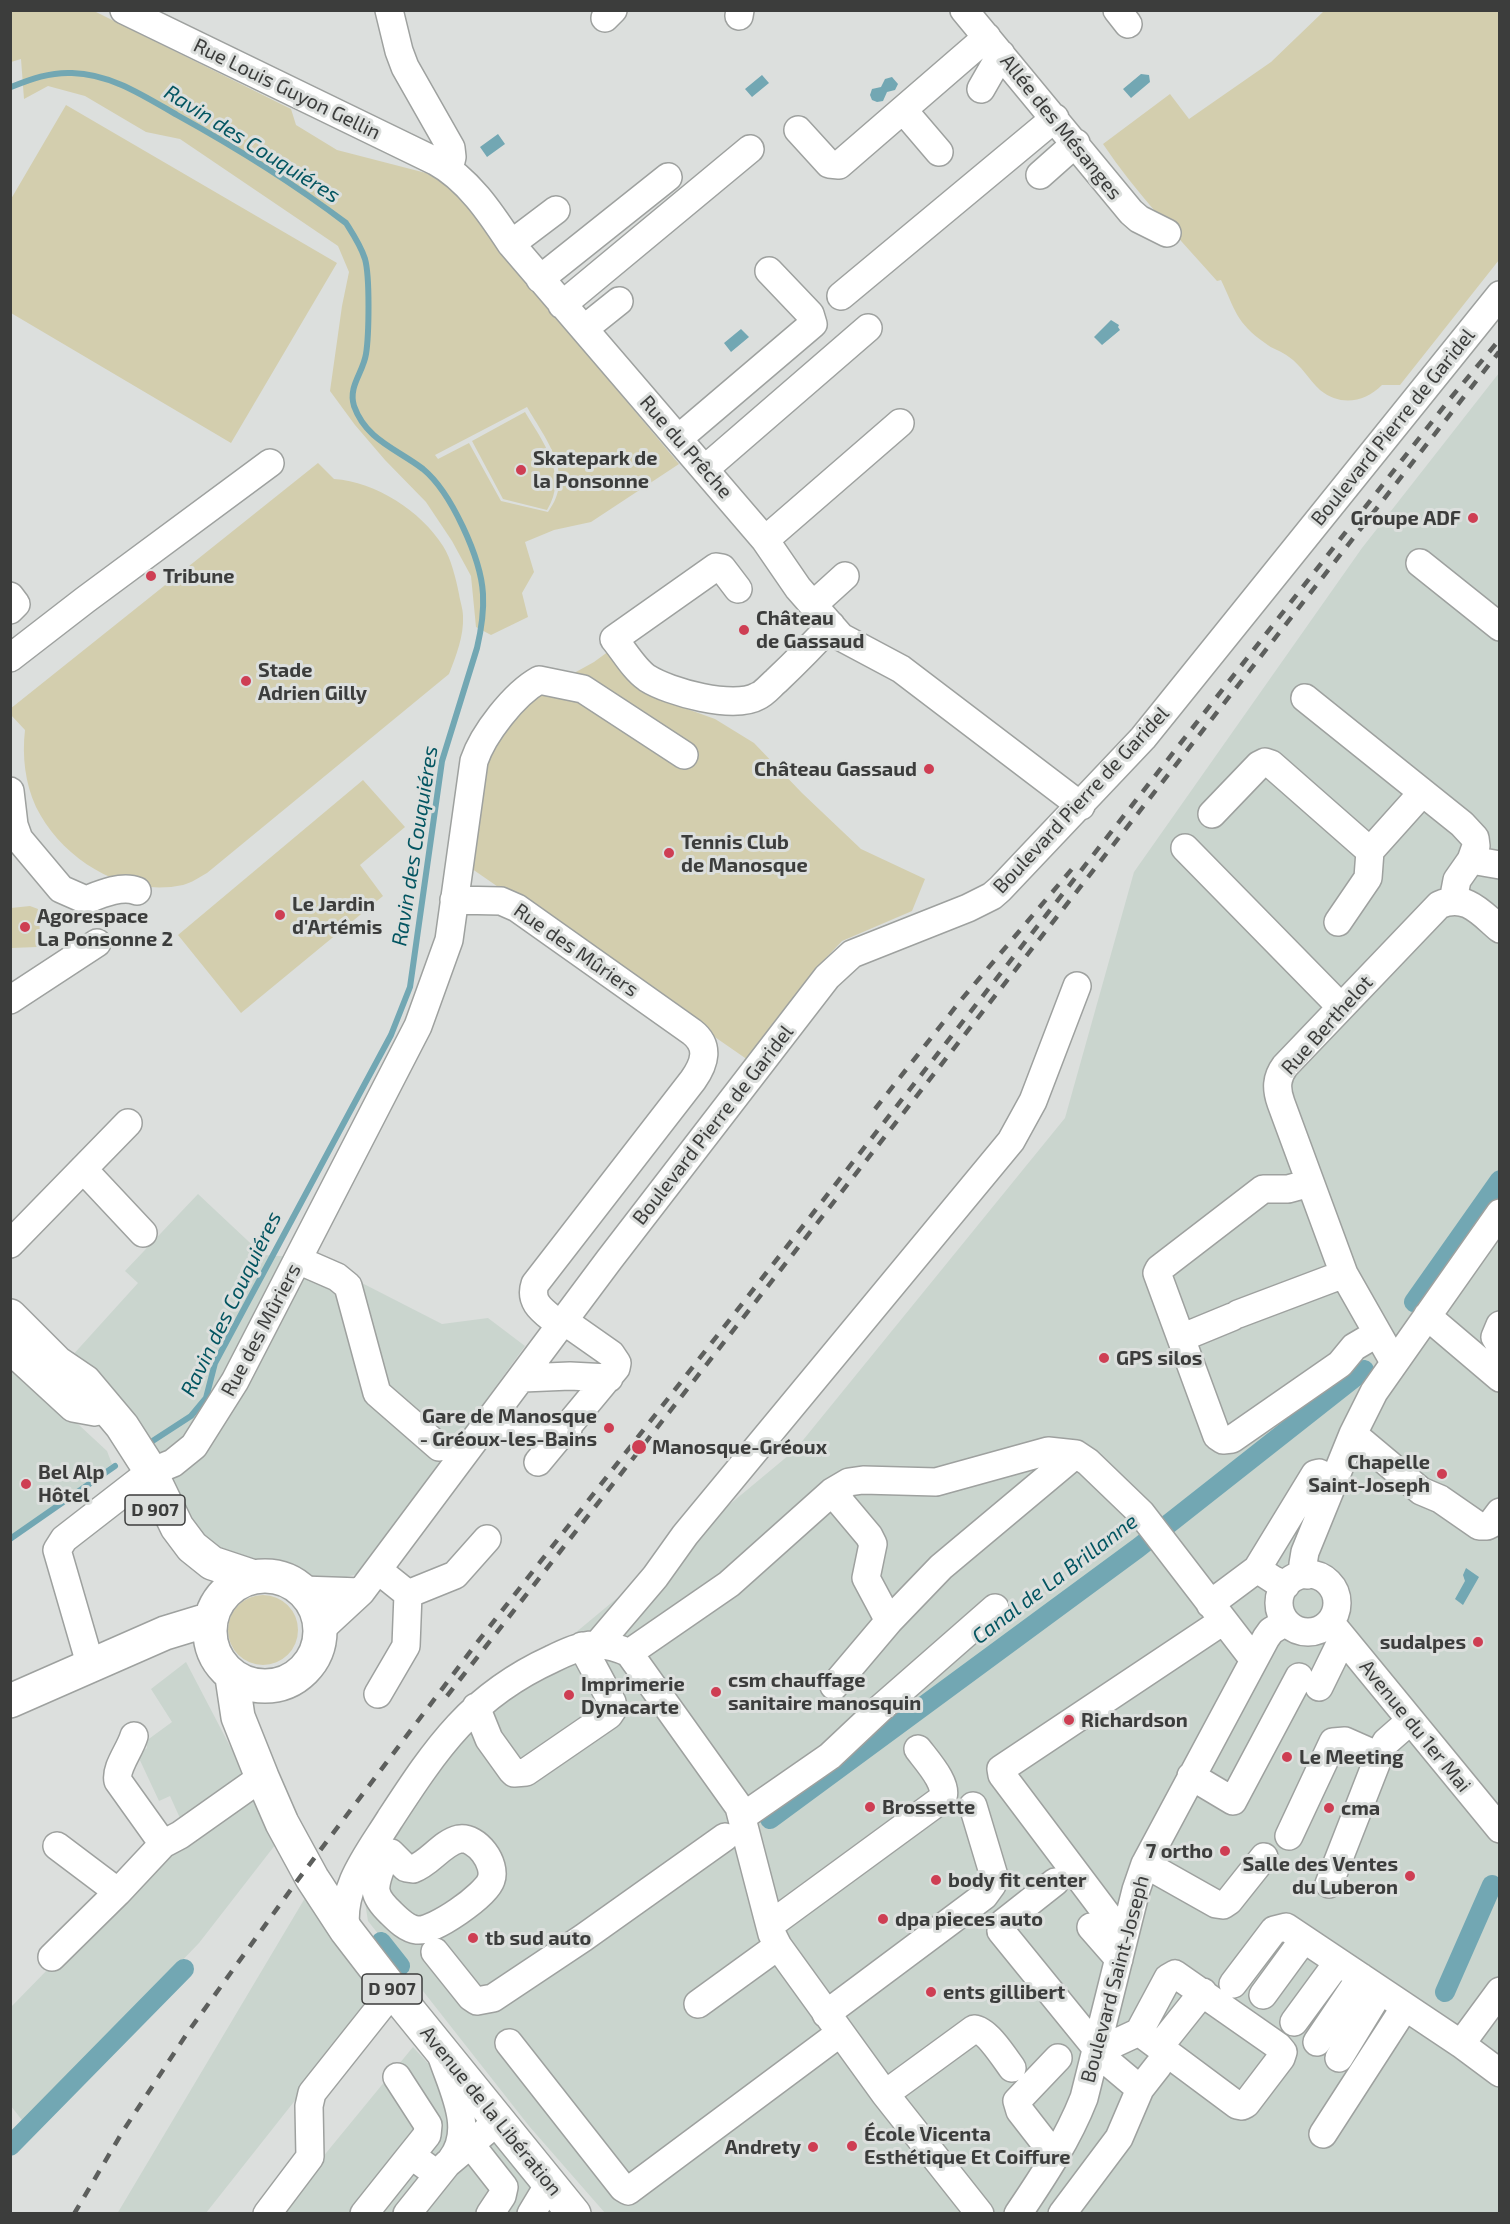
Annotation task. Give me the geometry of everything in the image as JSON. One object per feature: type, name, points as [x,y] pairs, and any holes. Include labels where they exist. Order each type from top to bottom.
[{"type":"main road","name":"D 907","points":[[10,1316],[57,1363],[74,1388],[146,1476],[192,1547],[212,1563],[254,1577]]},
{"type":"main road","name":"D 907","points":[[57,1363],[85,1382],[134,1442],[176,1550],[201,1577],[208,1589],[213,1626]]},
{"type":"main road","points":[[272,1576],[288,1581],[302,1590],[314,1605],[321,1629],[320,1643],[312,1661],[297,1676],[279,1685],[252,1684],[232,1677],[226,1671],[213,1626],[225,1593],[238,1583],[254,1577],[272,1576]]},
{"type":"main road","points":[[10,1701],[165,1634],[213,1626]]},
{"type":"main road","name":"Avenue de la Libération","points":[[232,1677],[238,1716],[282,1823],[312,1878],[346,1930],[498,2121],[540,2204],[574,2214]]},
{"type":"main road","name":"Avenue de la Libération","points":[[260,1770],[262,1716],[271,1694],[279,1685]]},
{"type":"street","name":"Rue Louis Guyon Gellin","points":[[124,10],[449,170]]},
{"type":"street","points":[[389,10],[405,67],[451,148],[452,157],[449,170]]},
{"type":"street","name":"Allée des Mésanges","points":[[964,10],[1131,212],[1139,219],[1167,233]]},
{"type":"street","points":[[981,89],[994,46]]},
{"type":"street","points":[[798,129],[829,164],[839,165],[904,111],[994,46]]},
{"type":"street","points":[[904,111],[939,152]]},
{"type":"street","points":[[841,296],[1055,118]]},
{"type":"street","points":[[1040,175],[1076,143]]},
{"type":"street","points":[[562,305],[750,149]]},
{"type":"street","name":"Rue du Prêche","points":[[449,170],[479,200],[540,279],[765,540],[798,588],[828,622],[894,664],[1081,806]]},
{"type":"street","points":[[540,279],[668,177]]},
{"type":"street","points":[[511,244],[556,210]]},
{"type":"street","points":[[679,438],[813,324],[812,317],[769,271]]},
{"type":"street","name":"Boulevard Pierre de Garidel","points":[[321,1629],[361,1592],[729,1103],[836,967],[852,954],[968,908],[992,896],[1081,806],[1143,738],[1500,295]]},
{"type":"street","points":[[584,329],[620,301]]},
{"type":"street","points":[[705,469],[868,328]]},
{"type":"street","points":[[765,540],[900,423]]},
{"type":"street","points":[[10,658],[270,463]]},
{"type":"street","points":[[1420,563],[1500,627]]},
{"type":"street","points":[[738,589],[722,568],[716,567],[614,639],[646,677],[683,692],[727,703],[757,697],[804,655],[828,622],[845,576]]},
{"type":"street","points":[[10,596],[16,604],[10,610]]},
{"type":"street","points":[[454,900],[465,817],[478,751],[517,697],[527,687],[539,680],[583,689],[684,755]]},
{"type":"street","points":[[1305,698],[1462,824],[1475,838],[1476,846],[1471,860],[1457,880],[1453,900],[1469,904],[1500,929]]},
{"type":"street","points":[[1212,814],[1258,765],[1265,762],[1272,764],[1370,851]]},
{"type":"street","points":[[10,791],[14,825],[19,839],[62,889],[86,900],[110,891],[134,889],[137,891]]},
{"type":"street","points":[[1338,922],[1368,878],[1370,851],[1422,793]]},
{"type":"street","points":[[1185,848],[1341,1008]]},
{"type":"street","points":[[1471,860],[1500,865]]},
{"type":"street","name":"Rue des Mûriers","points":[[105,1660],[57,1550],[64,1539],[146,1476],[183,1457],[205,1430],[235,1381],[418,1026],[446,951],[454,900],[501,900],[517,908],[692,1032],[704,1046],[703,1063],[693,1080],[535,1284],[533,1297],[538,1307],[563,1323]]},
{"type":"street","name":"Rue Berthelot","points":[[1394,1362],[1376,1334],[1344,1274],[1279,1097],[1277,1083],[1285,1066],[1432,911],[1439,905],[1453,900]]},
{"type":"street","points":[[10,1000],[97,943]]},
{"type":"street","points":[[346,1930],[344,1909],[377,1862],[426,1763],[450,1734],[476,1707],[532,1668],[590,1645],[648,1586],[685,1535],[1011,1141],[1033,1101],[1077,986]]},
{"type":"street","points":[[10,1244],[128,1123]]},
{"type":"street","points":[[83,1169],[143,1233]]},
{"type":"street","points":[[1310,1183],[1285,1189],[1265,1188],[1159,1269],[1157,1273],[1217,1436],[1227,1441],[1340,1364],[1354,1347],[1376,1334]]},
{"type":"street","points":[[1336,1630],[1299,1631],[1286,1622],[1281,1615],[1280,1599],[1296,1580],[1334,1480],[1369,1400],[1500,1213]]},
{"type":"street","points":[[298,1260],[337,1277],[348,1286],[377,1394],[439,1447]]},
{"type":"street","points":[[1181,1338],[1344,1274]]},
{"type":"street","points":[[1427,1316],[1500,1378]]},
{"type":"street","points":[[563,1323],[615,1359],[616,1368],[574,1420],[541,1445],[486,1444],[498,1409],[570,1376],[574,1420]]},
{"type":"street","points":[[1500,1325],[1495,1337],[1500,1345]]},
{"type":"street","points":[[10,1350],[73,1408],[95,1412]]},
{"type":"street","points":[[498,1409],[574,1420]]},
{"type":"street","points":[[1353,1434],[1421,1491],[1440,1499],[1479,1526],[1491,1524],[1500,1512]]},
{"type":"street","points":[[629,1653],[729,1584],[832,1492],[849,1482],[863,1480],[936,1482],[1048,1451],[1076,1454],[1088,1462],[1151,1526],[1254,1660]]},
{"type":"street","points":[[834,1686],[889,1621],[941,1567],[1076,1454]]},
{"type":"street","points":[[1122,1948],[1002,1775],[1001,1769],[1217,1612],[1257,1569],[1315,1474],[1319,1473],[1334,1480]]},
{"type":"street","points":[[832,1492],[869,1536],[873,1544],[866,1578],[889,1621]]},
{"type":"street","points":[[408,1594],[455,1575],[487,1539]]},
{"type":"street","points":[[1191,1776],[1233,1802],[1309,1682],[1336,1630],[1337,1607],[1334,1591],[1323,1579],[1274,1580],[1257,1569]]},
{"type":"street","points":[[378,1570],[408,1594]]},
{"type":"street","points":[[302,1590],[361,1592]]},
{"type":"street","points":[[378,1695],[406,1646],[408,1594]]},
{"type":"street","points":[[435,1952],[471,1997],[477,2001],[493,1998],[583,1938],[830,1756],[994,1608]]},
{"type":"street","name":"Boulevard Saint-Joseph","points":[[1025,2212],[1081,2106],[1145,1864],[1269,1634],[1286,1622]]},
{"type":"street","name":"Avenue du 1er Mai","points":[[1336,1630],[1410,1721],[1497,1819]]},
{"type":"street","points":[[590,1645],[619,1648],[629,1653],[734,1798],[734,1827],[774,1935],[833,2024],[980,2214]]},
{"type":"street","points":[[476,1707],[489,1739],[512,1771],[514,1773],[526,1772],[609,1715],[613,1709],[590,1645]]},
{"type":"street","points":[[1329,1884],[1378,1756],[1386,1742],[1410,1721]]},
{"type":"street","points":[[134,1736],[129,1752],[117,1771],[118,1781],[163,1844]]},
{"type":"street","points":[[1289,1836],[1333,1742],[1345,1741],[1378,1756]]},
{"type":"street","points":[[698,2004],[774,1935],[942,1799],[945,1791],[944,1785],[918,1749]]},
{"type":"street","points":[[52,1957],[163,1844],[180,1835],[260,1770]]},
{"type":"street","points":[[509,2043],[623,2188],[628,2191],[833,2024],[984,1896],[991,1887],[993,1873],[973,1806]]},
{"type":"street","points":[[57,1846],[118,1892]]},
{"type":"street","points":[[1145,1864],[1216,1904],[1222,1905],[1229,1901],[1264,1857]]},
{"type":"street","points":[[312,1878],[332,1881],[377,1862]]},
{"type":"street","points":[[1055,1882],[1003,1923],[1001,1931],[1096,2050],[1140,2089]]},
{"type":"street","points":[[1091,1927],[1122,1948]]},
{"type":"street","points":[[1233,1984],[1274,1930],[1286,1927],[1461,2044],[1500,2073]]},
{"type":"street","points":[[1263,1995],[1304,1939]]},
{"type":"street","points":[[1294,2022],[1338,1962]]},
{"type":"street","points":[[1062,2214],[1119,2138],[1140,2089],[1152,2048],[1170,1976],[1178,1975],[1278,2046],[1283,2052],[1281,2058],[1246,2104],[1242,2106],[1237,2105],[1152,2048],[1096,2050]]},
{"type":"street","points":[[1317,2042],[1370,1984]]},
{"type":"street","points":[[1339,2058],[1370,1984]]},
{"type":"street","points":[[267,2214],[310,2157],[309,2106],[312,2093],[393,1991]]},
{"type":"street","points":[[1461,2044],[1500,1991]]},
{"type":"street","points":[[1152,2048],[1203,1992]]},
{"type":"street","points":[[1323,2134],[1405,2007]]},
{"type":"street","points":[[885,2094],[974,2029],[981,2030],[985,2034],[1012,2068]]},
{"type":"street","points":[[407,2214],[460,2146],[462,2124],[460,2110],[439,2048]]},
{"type":"street","points":[[1055,2156],[1020,2111],[1017,2101],[1058,2058]]},
{"type":"street","points":[[364,2214],[427,2135],[428,2126],[397,2077]]},
{"type":"street","points":[[443,2169],[498,2121]]},
{"type":"street","points":[[471,2145],[504,2187],[502,2196],[490,2214]]},
{"type":"street","points":[[411,2155],[443,2169]]},
{"type":"shaded area","points":[[11,11],[94,11],[291,109],[296,125],[337,150],[426,173],[445,184],[470,209],[496,245],[679,464],[591,522],[554,530],[525,542],[534,572],[522,593],[528,617],[491,635],[476,627],[471,576],[452,541],[426,502],[385,460],[330,391],[349,272],[338,246],[180,139],[146,132],[85,96],[48,86],[24,99],[21,59],[11,62]],"holes":[[[527,407],[549,445],[559,471],[556,498],[548,512],[501,501],[469,443],[438,459],[435,455]]]},
{"type":"shaded area","points":[[1324,11],[1499,11],[1499,260],[1400,385],[1382,385],[1360,399],[1352,400],[1336,399],[1320,390],[1293,360],[1268,345],[1248,329],[1237,315],[1221,280],[1217,281],[1158,214],[1103,144],[1170,94],[1189,119],[1271,62]]},
{"type":"shaded area","points":[[66,105],[337,263],[231,443],[11,313],[11,199]]},
{"type":"shaded area","points":[[1499,373],[1499,2213],[605,2213],[529,2126],[368,1921],[364,1896],[367,1878],[467,1723],[795,1450],[1065,1118],[1134,872],[1362,548]]},
{"type":"shaded area","name":"Skatepark de la Ponsonne","points":[[525,412],[546,447],[554,472],[553,497],[547,510],[503,499],[472,441]]},
{"type":"shaded area","points":[[318,463],[334,479],[366,486],[396,500],[423,521],[443,546],[453,569],[463,616],[461,638],[449,674],[207,873],[195,880],[183,885],[161,888],[138,886],[117,880],[97,870],[78,858],[62,843],[47,826],[36,807],[25,769],[25,730],[11,715],[10,709]]},
{"type":"shaded area","name":"Tennis Club de Manosque","points":[[609,651],[651,696],[715,719],[754,743],[861,849],[925,879],[912,911],[842,941],[825,959],[748,1060],[465,864],[481,761],[527,699],[594,662]]},
{"type":"shaded area","name":"Le Jardin d'Artémis","points":[[363,780],[405,827],[360,865],[383,896],[241,1013],[178,935]]},
{"type":"shaded area","name":"Agorespace La Ponsonne 2","points":[[30,906],[38,909],[41,945],[11,948],[11,908]]},
{"type":"shaded area","points":[[198,1194],[263,1255],[313,1258],[442,1324],[488,1318],[525,1346],[361,1573],[324,1583],[274,1563],[235,1560],[208,1546],[71,1357],[138,1283],[125,1271]]},
{"type":"shaded area","points":[[10,1361],[107,1451],[112,1464],[11,1538]]},
{"type":"shaded area","points":[[263,1595],[276,1598],[288,1605],[295,1617],[298,1630],[295,1643],[288,1655],[276,1662],[263,1665],[250,1662],[238,1655],[231,1643],[228,1630],[231,1617],[238,1605],[250,1598]]},
{"type":"shaded area","points":[[186,1662],[279,1840],[199,1943],[25,2124],[11,2106],[11,2007],[184,1827],[170,1796],[159,1801],[137,1754],[147,1748],[146,1741],[172,1722],[151,1689]]},
{"type":"shaded area","points":[[305,1898],[376,1998],[206,2213],[117,2214]]},
{"type":"shaded area","points":[[413,2047],[566,2213],[276,2214]]},
{"type":"water","points":[[1141,74],[1149,75],[1150,82],[1131,98],[1123,89]]},
{"type":"water","points":[[762,75],[769,83],[752,97],[745,89]]},
{"type":"water","points":[[892,77],[898,84],[895,90],[887,92],[883,101],[872,100],[870,95],[872,89],[881,87],[885,79]]},
{"type":"water","points":[[498,134],[505,144],[487,157],[480,147]]},
{"type":"water","points":[[1111,320],[1119,325],[1120,330],[1102,345],[1094,337]]},
{"type":"water","points":[[741,329],[749,337],[731,352],[724,343]]},
{"type":"water","points":[[1466,1568],[1479,1577],[1463,1605],[1455,1599],[1465,1581],[1463,1575]]},
{"type":"waterway","name":"Ravin des Couquiéres","points":[[11,87],[41,77],[64,73],[100,77],[127,87],[242,153],[346,223],[359,245],[367,267],[366,354],[354,386],[354,406],[359,418],[374,436],[423,469],[444,493],[471,545],[483,594],[482,621],[477,648],[442,761],[410,987],[391,1035],[215,1363],[206,1398],[191,1416],[151,1442]]},
{"type":"waterway","name":"Canal de La Brillanne","points":[[1414,1302],[1500,1180]]},
{"type":"waterway","name":"Canal de La Brillanne","points":[[770,1819],[1138,1548],[1364,1370]]},
{"type":"waterway","name":"Ravin des Couquiéres","points":[[10,1539],[115,1466]]},
{"type":"waterway","points":[[1445,1992],[1492,1885]]},
{"type":"waterway","name":"Canal de La Brillanne","points":[[381,1942],[400,1966]]},
{"type":"waterway","name":"Canal de La Brillanne","points":[[10,2146],[184,1969]]},
{"type":"railway","points":[[74,2214],[123,2131],[188,2032],[297,1881],[476,1644],[1449,400],[1500,339]]},
{"type":"railway","points":[[447,1696],[1499,352]]},
{"type":"railway","points":[[875,1109],[961,1000],[1077,863]]},
{"type":"place","name":"Skatepark de la Ponsonne","points":[[521,470]]},
{"type":"place","name":"Groupe ADF","points":[[1473,518]]},
{"type":"place","name":"Tribune","points":[[151,576]]},
{"type":"place","name":"Château de Gassaud","points":[[744,630]]},
{"type":"place","name":"Stade Adrien Gilly","points":[[246,681]]},
{"type":"place","name":"Château Gassaud","points":[[929,769]]},
{"type":"place","name":"Tennis Club de Manosque","points":[[669,853]]},
{"type":"place","name":"Le Jardin d'Artémis","points":[[280,915]]},
{"type":"place","name":"Agorespace La Ponsonne 2","points":[[25,927]]},
{"type":"place","name":"GPS silos","points":[[1104,1358]]},
{"type":"place","name":"Gare de Manosque - Gréoux-les-Bains","points":[[609,1428]]},
{"type":"place","name":"Manosque-Gréoux","points":[[639,1447]]},
{"type":"place","name":"Chapelle Saint-Joseph","points":[[1442,1474]]},
{"type":"place","name":"Bel Alp Hôtel","points":[[26,1484]]},
{"type":"place","name":"sudalpes","points":[[1478,1642]]},
{"type":"place","name":"csm chauffage sanitaire manosquin","points":[[716,1692]]},
{"type":"place","name":"Imprimerie Dynacarte","points":[[569,1695]]},
{"type":"place","name":"Richardson","points":[[1069,1720]]},
{"type":"place","name":"Le Meeting","points":[[1287,1757]]},
{"type":"place","name":"Brossette","points":[[870,1807]]},
{"type":"place","name":"cma","points":[[1329,1808]]},
{"type":"place","name":"7 ortho","points":[[1225,1851]]},
{"type":"place","name":"Salle des Ventes du Luberon","points":[[1410,1876]]},
{"type":"place","name":"body fit center","points":[[936,1880]]},
{"type":"place","name":"dpa pieces auto","points":[[883,1919]]},
{"type":"place","name":"tb sud auto","points":[[473,1938]]},
{"type":"place","name":"ents gillibert","points":[[931,1992]]},
{"type":"place","name":"École Vicenta Esthétique Et Coiffure","points":[[852,2146]]},
{"type":"place","name":"Andrety","points":[[813,2147]]}]
